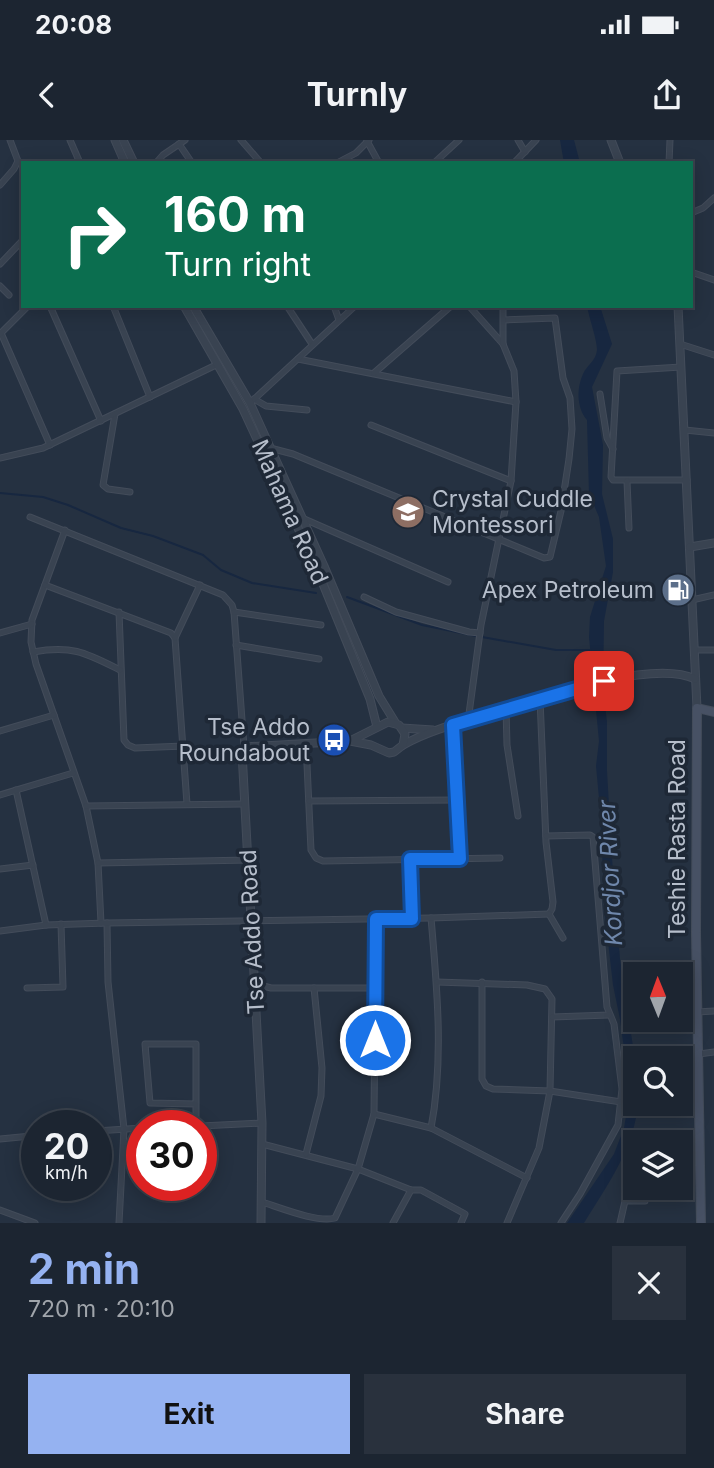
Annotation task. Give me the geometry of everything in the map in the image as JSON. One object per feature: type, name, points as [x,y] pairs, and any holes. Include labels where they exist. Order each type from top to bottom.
[{"type":"main road","points":[[696,708],[714,712]]},
{"type":"main road","name":"Teshie Rasta Road","points":[[696,708],[701,1223]]},
{"type":"street","points":[[0,185],[18,161],[10,140]]},
{"type":"street","points":[[70,140],[79,161]]},
{"type":"street","points":[[115,140],[124,161]]},
{"type":"street","points":[[123,140],[133,161]]},
{"type":"street","points":[[158,161],[185,140]]},
{"type":"street","points":[[241,140],[259,161]]},
{"type":"street","points":[[341,161],[356,153],[368,140],[378,161]]},
{"type":"street","points":[[436,161],[459,140]]},
{"type":"street","points":[[518,140],[525,152]]},
{"type":"street","points":[[516,161],[536,140]]},
{"type":"street","points":[[611,140],[619,161]]},
{"type":"street","points":[[669,161],[670,140]]},
{"type":"street","points":[[179,144],[191,161]]},
{"type":"street","points":[[693,212],[703,208],[714,198]]},
{"type":"street","points":[[0,264],[21,242]]},
{"type":"street","points":[[693,273],[713,278]]},
{"type":"street","points":[[0,286],[9,295]]},
{"type":"street","points":[[26,308],[1,334],[50,445]]},
{"type":"street","points":[[51,308],[101,421]]},
{"type":"street","points":[[114,308],[150,397]]},
{"type":"street","name":"Mahama Road","points":[[185,308],[243,409],[316,568],[370,698],[376,728]]},
{"type":"street","name":"Mahama Road","points":[[193,308],[252,401],[379,696],[395,722]]},
{"type":"street","points":[[288,308],[313,344]]},
{"type":"street","points":[[335,308],[340,320]]},
{"type":"street","points":[[307,410],[266,406],[252,401],[353,308]]},
{"type":"street","points":[[374,373],[449,308]]},
{"type":"street","points":[[468,721],[478,645],[511,481],[516,402],[514,372],[503,344],[471,308]]},
{"type":"street","points":[[503,308],[503,344]]},
{"type":"street","points":[[678,308],[696,708]]},
{"type":"street","points":[[270,448],[293,454],[499,542],[544,558],[550,557],[561,511],[572,429],[570,398],[563,378],[555,318],[504,320]]},
{"type":"street","points":[[680,344],[714,355]]},
{"type":"street","points":[[299,359],[516,402]]},
{"type":"street","points":[[0,458],[50,445],[216,365]]},
{"type":"street","points":[[681,367],[617,370],[611,477],[613,480],[627,481],[687,480]]},
{"type":"street","points":[[600,394],[607,438],[613,449]]},
{"type":"street","points":[[115,414],[103,485],[108,489],[130,492]]},
{"type":"street","points":[[371,425],[511,481]]},
{"type":"street","points":[[685,430],[714,433]]},
{"type":"street","points":[[627,481],[629,528]]},
{"type":"street","points":[[30,517],[201,585],[229,600],[234,612],[244,747],[350,741],[383,752],[394,752],[403,745],[437,730],[585,685],[675,674],[695,679]]},
{"type":"street","points":[[302,518],[449,582]]},
{"type":"street","points":[[65,530],[32,624],[33,652],[86,806],[98,863],[124,1129],[120,1223]]},
{"type":"street","points":[[690,547],[714,543]]},
{"type":"street","points":[[46,585],[171,633],[175,638]]},
{"type":"street","points":[[187,804],[175,638],[201,585]]},
{"type":"street","points":[[692,600],[714,595]]},
{"type":"street","points":[[364,597],[396,612],[480,634]]},
{"type":"street","points":[[118,612],[124,740],[128,746],[135,748],[184,746]]},
{"type":"street","points":[[234,612],[321,625]]},
{"type":"street","points":[[0,633],[32,624]]},
{"type":"street","points":[[236,645],[319,659]]},
{"type":"street","points":[[33,652],[73,649],[120,670]]},
{"type":"street","points":[[695,650],[714,650]]},
{"type":"street","points":[[540,699],[546,836],[553,902],[549,914]]},
{"type":"street","points":[[506,709],[507,745],[518,816]]},
{"type":"street","points":[[0,731],[54,715]]},
{"type":"street","points":[[350,741],[382,723],[395,722],[405,734],[403,745]]},
{"type":"street","points":[[453,725],[460,859]]},
{"type":"street","points":[[376,728],[373,740],[378,749]]},
{"type":"street","points":[[402,728],[437,730]]},
{"type":"street","points":[[306,743],[311,850],[316,858],[323,861],[500,858]]},
{"type":"street","name":"Tse Addo Road","points":[[244,747],[244,804],[253,921],[262,1123],[261,1223]]},
{"type":"street","points":[[0,795],[73,773]]},
{"type":"street","points":[[16,790],[46,925]]},
{"type":"street","points":[[309,801],[458,800]]},
{"type":"street","points":[[86,806],[244,804]]},
{"type":"street","points":[[546,836],[593,836],[596,894],[609,1015],[614,1024],[621,1102],[618,1125],[561,1223]]},
{"type":"street","points":[[410,859],[412,919]]},
{"type":"street","points":[[98,863],[249,860]]},
{"type":"street","points":[[0,869],[33,865]]},
{"type":"street","points":[[0,931],[61,924],[412,919],[549,914]]},
{"type":"street","points":[[549,914],[563,938]]},
{"type":"street","points":[[431,918],[437,982],[437,1097],[431,1128]]},
{"type":"street","points":[[262,1202],[315,1218],[332,1220],[358,1169],[374,1114],[376,919]]},
{"type":"street","points":[[27,989],[63,987],[61,924]]},
{"type":"street","points":[[437,982],[527,985],[545,989],[552,999],[550,1091],[539,1148],[507,1223]]},
{"type":"street","points":[[482,982],[482,1079],[486,1086],[493,1089],[550,1091],[621,1102]]},
{"type":"street","points":[[256,984],[271,988],[376,988]]},
{"type":"street","points":[[306,1154],[321,1096],[322,1068],[314,988]]},
{"type":"street","points":[[697,1012],[714,1011]]},
{"type":"street","points":[[552,1017],[609,1015]]},
{"type":"street","points":[[196,1104],[150,1103],[145,1044],[196,1044],[196,1104],[196,1110]]},
{"type":"street","points":[[699,1054],[714,1052]]},
{"type":"street","points":[[374,1114],[431,1128],[527,1178]]},
{"type":"street","points":[[217,1125],[262,1123]]},
{"type":"street","points":[[112,1130],[124,1129]]},
{"type":"street","points":[[0,1139],[21,1137]]},
{"type":"street","points":[[262,1144],[358,1169],[411,1190],[421,1189],[465,1214],[461,1223]]},
{"type":"street","points":[[393,1223],[411,1190]]},
{"type":"street","points":[[620,1223],[625,1201],[645,1201]]},
{"type":"street","points":[[0,1210],[35,1223]]},
{"type":"water","points":[[560,140],[574,140],[579,161],[564,161]]},
{"type":"water","name":"Kordjor River","points":[[588,308],[601,308],[612,344],[592,387],[603,445],[602,494],[613,539],[613,572],[604,621],[603,688],[607,722],[613,874],[623,979],[623,1032],[631,1032],[633,1046],[624,1046],[605,915],[596,766],[599,741],[589,637],[590,617],[606,566],[599,517],[589,494],[587,420],[581,410],[579,386],[597,350]]},
{"type":"water","points":[[626,1116],[636,1116],[632,1130],[623,1130]]},
{"type":"water","points":[[623,1131],[623,1155],[610,1181],[584,1223],[567,1223],[614,1154]]},
{"type":"waterway","points":[[0,493],[43,497],[68,505],[121,528],[153,536],[203,555],[221,570],[252,583],[316,593]]},
{"type":"waterway","points":[[347,597],[422,625],[476,636]]},
{"type":"waterway","points":[[482,637],[556,650],[591,650]]},
{"type":"place","name":"Crystal Cuddle Montessori","points":[[408,512]]},
{"type":"place","name":"Apex Petroleum","points":[[678,590]]},
{"type":"place","name":"Tse Addo Roundabout","points":[[334,740]]},
{"type":"route","points":[[375,1040],[376,919],[412,919],[410,859],[460,859],[453,725],[604,681]]}]
